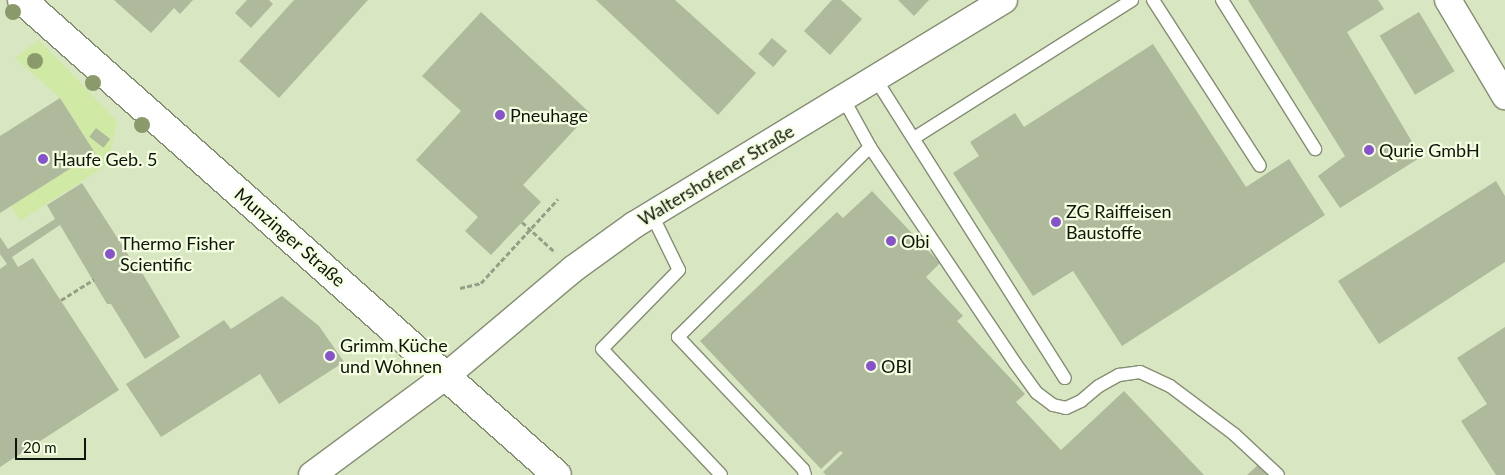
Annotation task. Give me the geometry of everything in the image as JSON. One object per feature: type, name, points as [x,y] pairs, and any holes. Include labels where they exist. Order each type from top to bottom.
[{"type":"street","name":"Munzinger Straße","points":[[22,0],[557,475]]},
{"type":"street","name":"Waltershofener Straße","points":[[312,475],[446,376],[573,269],[652,215],[1004,0]]},
{"type":"street","points":[[1448,0],[1505,96]]},
{"type":"lane","points":[[914,138],[1132,0]]},
{"type":"lane","points":[[1153,0],[1260,166]]},
{"type":"lane","points":[[1222,0],[1315,149]]},
{"type":"lane","points":[[876,78],[1065,378]]},
{"type":"lane","points":[[843,98],[870,147],[1037,393],[1054,405],[1066,408],[1081,401],[1099,386],[1119,375],[1140,372],[1170,386],[1234,434],[1278,475]]},
{"type":"lane","points":[[805,475],[803,469],[678,337],[870,147]]},
{"type":"lane","points":[[652,215],[679,270],[602,349],[721,475]]},
{"type":"path","points":[[460,288],[482,283],[558,198]]},
{"type":"path","points":[[522,222],[573,269]]},
{"type":"path","points":[[61,300],[94,279]]},
{"type":"shaded area","points":[[0,0],[1505,0],[1505,475],[0,475]]},
{"type":"green space","points":[[39,40],[117,121],[108,164],[20,221],[11,206],[95,153],[60,98],[15,58]]},
{"type":"building","points":[[114,0],[193,0],[180,14],[174,8],[151,33]]},
{"type":"building","points":[[247,0],[269,0],[273,4],[251,28],[235,13]]},
{"type":"building","points":[[294,0],[368,0],[279,98],[239,61]]},
{"type":"building","points":[[596,0],[675,0],[756,73],[718,115]]},
{"type":"building","points":[[832,0],[841,0],[862,19],[830,55],[804,31]]},
{"type":"building","points":[[898,0],[929,0],[914,16]]},
{"type":"building","points":[[1248,0],[1378,0],[1384,9],[1347,32],[1421,157],[1340,208],[1318,176],[1345,156]]},
{"type":"building","points":[[481,12],[590,113],[523,185],[541,202],[491,255],[465,231],[478,217],[416,160],[461,111],[422,76]]},
{"type":"building","points":[[1419,12],[1455,71],[1415,95],[1380,36]]},
{"type":"building","points":[[772,38],[787,51],[773,67],[758,54]]},
{"type":"building","points":[[1153,44],[1246,187],[1289,159],[1325,215],[1122,346],[1073,271],[1033,296],[953,173],[979,156],[970,142],[1015,113],[1024,127]]},
{"type":"building","name":"Haufe Geb. 5","points":[[60,98],[95,153],[0,213],[0,136]]},
{"type":"building","points":[[96,128],[110,139],[103,148],[89,137]]},
{"type":"building","points":[[1496,181],[1505,196],[1505,262],[1379,344],[1338,281]]},
{"type":"building","points":[[82,183],[138,270],[141,271],[180,337],[145,359],[111,304],[107,304],[60,225],[12,257],[18,267],[33,258],[119,390],[0,467],[0,269],[7,264],[0,254],[0,237],[8,249],[55,219],[47,205]]},
{"type":"building","name":"OBI","points":[[872,191],[940,263],[926,277],[963,316],[957,321],[1025,394],[1016,402],[1061,450],[1124,391],[1204,475],[826,475],[823,472],[843,453],[840,451],[821,469],[700,341],[837,212],[843,218]]},
{"type":"building","points":[[282,296],[319,326],[344,362],[279,404],[260,374],[161,437],[126,384],[224,320],[231,329]]},
{"type":"building","points":[[1505,327],[1505,475],[1496,475],[1461,421],[1487,404],[1457,358]]},
{"type":"building","points":[[1260,463],[1271,475],[1247,475]]},
{"type":"place","name":"Pneuhage","points":[[500,115]]},
{"type":"place","name":"Qurie GmbH","points":[[1369,150]]},
{"type":"place","name":"Haufe Geb. 5","points":[[43,159]]},
{"type":"place","name":"ZG Raiffeisen Baustoffe","points":[[1056,222]]},
{"type":"place","name":"Obi","points":[[891,241]]},
{"type":"place","name":"Thermo Fisher Scientific","points":[[110,254]]},
{"type":"place","name":"Grimm Küche und Wohnen","points":[[330,356]]},
{"type":"place","name":"OBI","points":[[871,366]]}]
